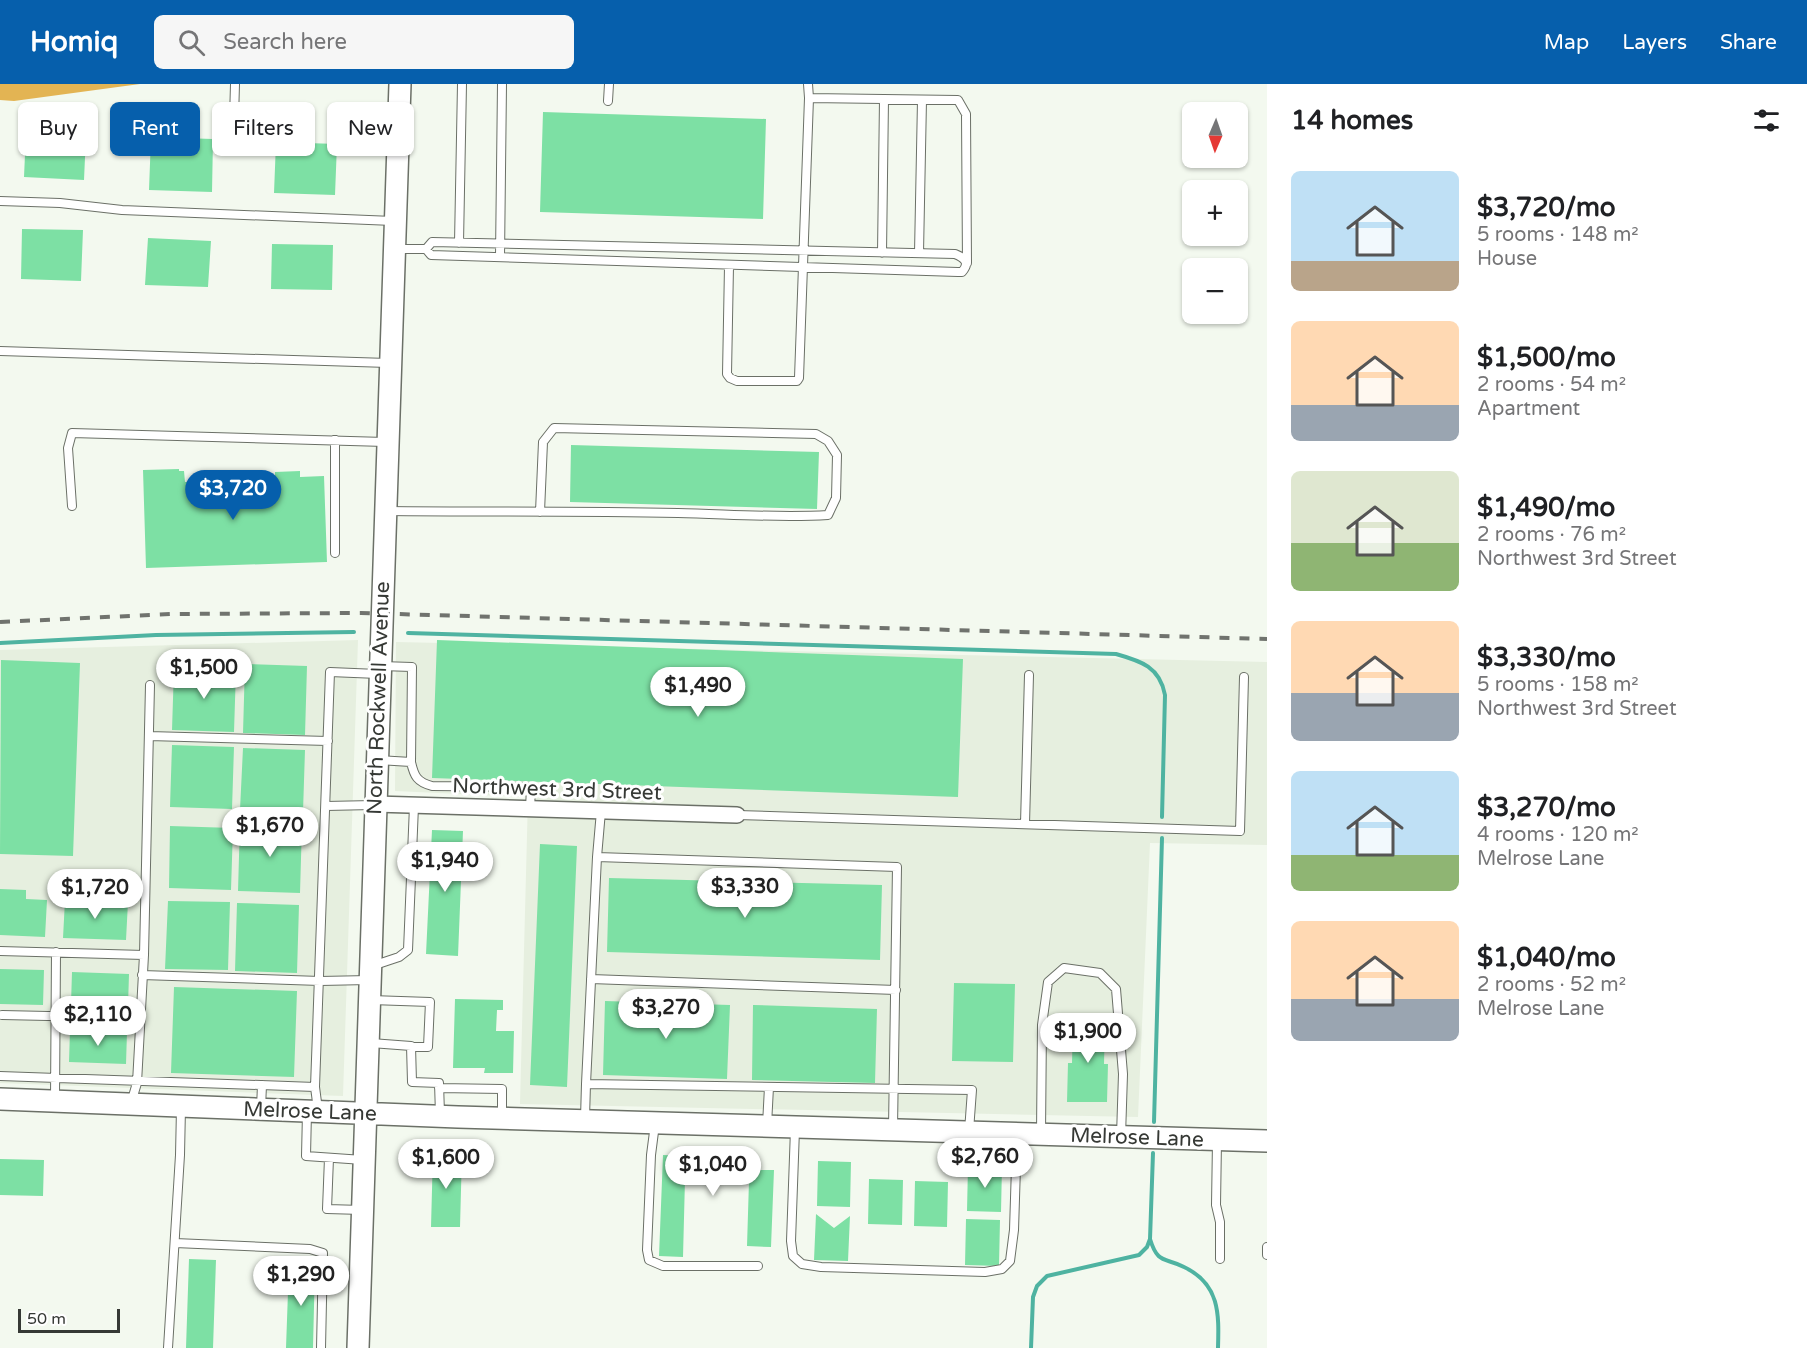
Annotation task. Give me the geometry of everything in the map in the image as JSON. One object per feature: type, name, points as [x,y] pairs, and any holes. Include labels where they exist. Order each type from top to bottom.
[{"type":"street","name":"North Rockwell Avenue","points":[[358,1348],[400,84]]},
{"type":"street","name":"Northwest 3rd Street","points":[[375,804],[737,815]]},
{"type":"street","name":"Melrose Lane","points":[[0,1099],[585,1121],[1267,1141]]},
{"type":"lane","points":[[234,102],[235,84]]},
{"type":"lane","points":[[459,243],[462,84]]},
{"type":"lane","points":[[500,258],[502,84]]},
{"type":"lane","points":[[608,101],[609,84]]},
{"type":"lane","points":[[729,266],[727,374],[737,381],[797,381],[799,378],[808,84]]},
{"type":"lane","points":[[426,249],[431,255],[500,258],[962,272],[967,263],[966,114],[958,100],[809,98]]},
{"type":"lane","points":[[882,253],[884,99]]},
{"type":"lane","points":[[920,253],[922,100]]},
{"type":"lane","points":[[0,201],[60,203],[122,210],[394,221]]},
{"type":"lane","points":[[393,249],[426,249],[432,242],[920,253],[955,254],[962,256],[967,263]]},
{"type":"lane","points":[[654,247],[654,263]]},
{"type":"lane","points":[[0,351],[389,363]]},
{"type":"lane","points":[[385,511],[678,513],[794,517],[828,515],[836,498],[837,455],[828,441],[816,434],[554,428],[543,442],[540,512]]},
{"type":"lane","points":[[72,506],[68,448],[72,433],[387,442]]},
{"type":"lane","points":[[335,440],[335,553]]},
{"type":"lane","points":[[365,1160],[306,1156],[315,1088],[330,672],[412,667],[411,762],[415,777],[421,783],[432,786],[531,787],[530,809]]},
{"type":"lane","points":[[1025,824],[1029,675]]},
{"type":"lane","points":[[737,815],[1240,831],[1244,677]]},
{"type":"lane","points":[[131,1104],[137,1083],[144,955],[150,685]]},
{"type":"lane","points":[[149,736],[328,741]]},
{"type":"lane","points":[[376,760],[411,762]]},
{"type":"lane","points":[[326,806],[375,804]]},
{"type":"lane","points":[[370,982],[408,950],[414,806]]},
{"type":"lane","points":[[585,1121],[601,811]]},
{"type":"lane","points":[[597,857],[897,867],[893,1130]]},
{"type":"lane","points":[[0,951],[144,955]]},
{"type":"lane","points":[[55,1102],[56,952]]},
{"type":"lane","points":[[1041,1134],[1042,1026],[1048,982],[1064,968],[1100,973],[1116,989],[1124,1074],[1120,1137]]},
{"type":"lane","points":[[142,975],[370,982],[430,1002],[428,1047],[369,1043]]},
{"type":"lane","points":[[591,979],[896,990]]},
{"type":"lane","points":[[2,1015],[140,1018]]},
{"type":"lane","points":[[411,1047],[412,1082],[440,1083],[440,1116]]},
{"type":"lane","points":[[0,1076],[315,1088]]},
{"type":"lane","points":[[586,1084],[972,1090],[969,1132]]},
{"type":"lane","points":[[261,1109],[262,1085]]},
{"type":"lane","points":[[767,1126],[769,1087]]},
{"type":"lane","points":[[440,1088],[502,1089],[502,1118]]},
{"type":"lane","points":[[168,1348],[181,1106]]},
{"type":"lane","points":[[656,1123],[649,1183],[647,1250],[649,1260],[663,1266],[758,1266]]},
{"type":"lane","points":[[795,1127],[791,1241],[793,1256],[802,1264],[821,1267],[985,1272],[1002,1269],[1010,1260],[1012,1247],[1017,1134]]},
{"type":"lane","points":[[1217,1140],[1216,1205],[1220,1222],[1220,1259]]},
{"type":"lane","points":[[328,1158],[327,1209],[363,1210]]},
{"type":"lane","points":[[175,1243],[310,1249],[323,1253],[321,1348]]},
{"type":"lane","points":[[1267,1247],[1267,1255]]},
{"type":"shaded area","points":[[0,84],[140,84],[14,101],[0,100]]},
{"type":"shaded area","points":[[358,640],[343,1096],[0,1083],[0,650]]},
{"type":"shaded area","points":[[396,642],[1267,662],[1267,845],[1150,843],[1138,1117],[520,1104],[528,797],[395,791]]},
{"type":"building","points":[[543,112],[766,119],[763,219],[540,212]]},
{"type":"building","points":[[200,139],[212,139],[212,192],[149,190],[150,156],[200,156]]},
{"type":"building","points":[[315,143],[327,144],[327,156],[337,156],[335,195],[274,193],[275,156],[315,156]]},
{"type":"building","points":[[25,156],[85,156],[84,180],[24,177]]},
{"type":"building","points":[[22,229],[83,230],[81,281],[21,279]]},
{"type":"building","points":[[148,238],[211,241],[208,287],[145,285]]},
{"type":"building","points":[[272,244],[333,245],[332,290],[271,289]]},
{"type":"building","points":[[571,445],[819,452],[817,509],[570,502]]},
{"type":"building","points":[[179,469],[179,471],[184,471],[185,482],[275,479],[275,472],[300,471],[300,477],[324,476],[327,562],[146,568],[143,470]]},
{"type":"building","points":[[437,640],[963,659],[958,797],[432,778]]},
{"type":"building","points":[[1,660],[80,663],[73,856],[0,854]]},
{"type":"building","points":[[245,664],[307,666],[305,735],[243,733]]},
{"type":"building","points":[[174,668],[236,670],[234,732],[172,730]]},
{"type":"building","points":[[172,745],[234,747],[232,809],[170,807]]},
{"type":"building","points":[[243,748],[305,750],[303,812],[240,810]]},
{"type":"building","points":[[240,822],[302,824],[300,893],[238,891]]},
{"type":"building","points":[[170,826],[233,828],[231,890],[169,888]]},
{"type":"building","points":[[432,830],[463,831],[458,956],[426,954]]},
{"type":"building","points":[[540,844],[577,846],[567,1087],[530,1085]]},
{"type":"building","points":[[609,878],[882,885],[880,960],[607,952]]},
{"type":"building","points":[[0,889],[26,890],[26,899],[47,900],[45,937],[0,935]]},
{"type":"building","points":[[65,900],[128,902],[126,940],[63,938]]},
{"type":"building","points":[[168,901],[230,902],[228,970],[165,969]]},
{"type":"building","points":[[237,903],[299,905],[297,973],[235,971]]},
{"type":"building","points":[[0,969],[44,970],[43,1005],[0,1004]]},
{"type":"building","points":[[72,972],[129,974],[128,1006],[71,1004]]},
{"type":"building","points":[[954,983],[1015,984],[1013,1062],[952,1061]]},
{"type":"building","points":[[174,987],[297,991],[294,1077],[171,1073]]},
{"type":"building","points":[[455,999],[503,1000],[503,1010],[497,1010],[496,1031],[514,1031],[513,1073],[484,1073],[485,1068],[453,1068]]},
{"type":"building","points":[[605,1001],[730,1005],[727,1079],[603,1075]]},
{"type":"building","points":[[753,1005],[877,1009],[875,1083],[752,1080]]},
{"type":"building","points":[[1073,1022],[1105,1022],[1104,1064],[1108,1064],[1107,1102],[1067,1102],[1068,1063],[1072,1063]]},
{"type":"building","points":[[70,1030],[127,1032],[126,1064],[69,1062]]},
{"type":"building","points":[[433,1152],[462,1153],[460,1227],[431,1227]]},
{"type":"building","points":[[663,1155],[749,1158],[749,1170],[774,1170],[771,1247],[747,1246],[749,1181],[685,1179],[683,1257],[659,1256]]},
{"type":"building","points":[[0,1159],[44,1160],[43,1196],[0,1195]]},
{"type":"building","points":[[818,1161],[851,1162],[850,1207],[817,1206]]},
{"type":"building","points":[[968,1166],[1002,1166],[1001,1212],[967,1211]]},
{"type":"building","points":[[869,1179],[903,1180],[902,1225],[868,1224]]},
{"type":"building","points":[[915,1181],[948,1182],[947,1227],[914,1226]]},
{"type":"building","points":[[816,1214],[834,1228],[850,1216],[848,1261],[814,1260]]},
{"type":"building","points":[[966,1219],[1000,1220],[999,1266],[965,1265]]},
{"type":"building","points":[[189,1259],[216,1260],[213,1348],[186,1348]]},
{"type":"building","points":[[289,1264],[315,1265],[313,1348],[286,1348]]},
{"type":"waterway","points":[[0,643],[156,635],[354,632]]},
{"type":"waterway","points":[[408,633],[1116,654],[1134,659],[1154,672],[1159,678],[1165,695],[1162,817]]},
{"type":"waterway","points":[[1154,1122],[1162,838]]},
{"type":"waterway","points":[[1153,1153],[1150,1239],[1159,1257],[1196,1274],[1211,1291],[1217,1312],[1218,1348]]},
{"type":"waterway","points":[[1031,1348],[1033,1297],[1037,1286],[1047,1276],[1139,1255],[1147,1247],[1150,1239]]},
{"type":"railway","points":[[0,622],[171,614],[361,613],[1267,639]]}]
